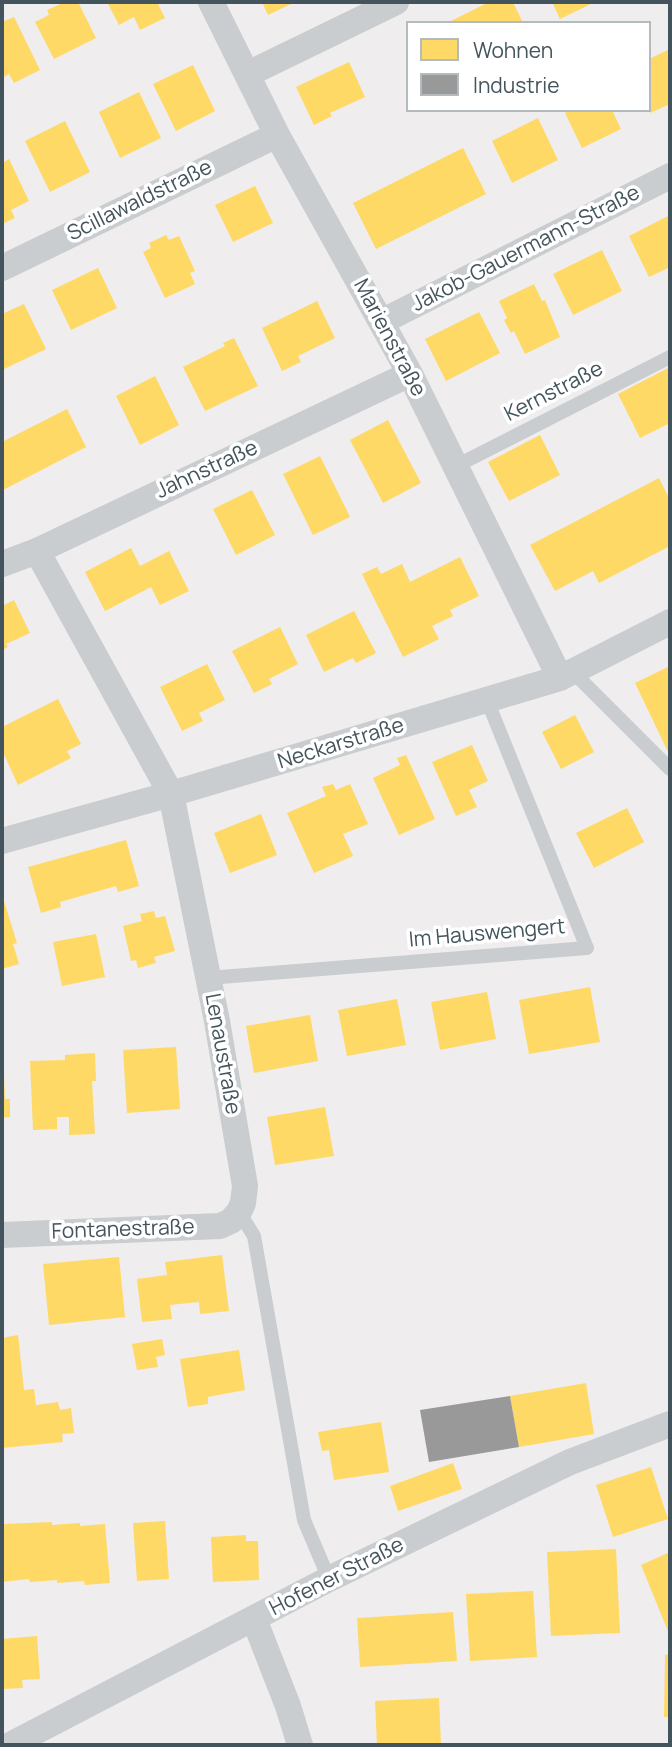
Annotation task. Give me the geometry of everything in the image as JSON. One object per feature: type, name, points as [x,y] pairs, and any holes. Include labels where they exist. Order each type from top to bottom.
[{"type":"street","name":"Marienstraße","points":[[211,2],[278,135],[410,374],[567,675]]},
{"type":"street","points":[[248,74],[396,2]]},
{"type":"street","name":"Scillawaldstraße","points":[[2,268],[278,135]]},
{"type":"street","name":"Jakob-Gauermann-Straße","points":[[382,322],[670,176]]},
{"type":"street","name":"Jahnstraße","points":[[2,564],[37,551],[410,374]]},
{"type":"street","name":"Lenaustraße","points":[[37,551],[171,794],[208,978],[245,1186],[239,1212]]},
{"type":"street","name":"Neckarstraße","points":[[2,841],[171,794],[567,675],[670,622]]},
{"type":"street","name":"Fontanestraße","points":[[2,1235],[220,1226],[231,1221],[239,1212]]},
{"type":"street","name":"Hofener Straße","points":[[10,1745],[329,1579],[570,1462],[670,1424]]},
{"type":"street","points":[[254,1619],[284,1695],[300,1745]]},
{"type":"lane","name":"Kernstraße","points":[[456,466],[670,356]]},
{"type":"lane","name":"Marienstraße","points":[[567,675],[670,769]]},
{"type":"lane","name":"Im Hauswengert","points":[[208,978],[587,948],[486,700]]},
{"type":"lane","points":[[239,1212],[254,1236],[304,1520],[329,1579]]},
{"type":"building: Wohnen","points":[[65,2],[78,2],[96,38],[54,59],[35,22],[49,15],[47,10]]},
{"type":"building: Wohnen","points":[[107,2],[157,2],[165,18],[140,30],[134,17],[119,25]]},
{"type":"building: Wohnen","points":[[262,2],[295,2],[268,15]]},
{"type":"building: Wohnen","points":[[489,2],[513,2],[522,21],[451,21]]},
{"type":"building: Wohnen","points":[[552,2],[595,2],[560,19]]},
{"type":"building: Wohnen","points":[[14,17],[40,70],[14,83],[9,74],[2,78],[2,22]]},
{"type":"building: Wohnen","points":[[670,49],[670,104],[650,113],[651,112],[651,58]]},
{"type":"building: Wohnen","points":[[349,62],[365,97],[330,113],[332,116],[314,125],[296,87]]},
{"type":"building: Wohnen","points":[[193,65],[215,111],[176,131],[153,84]]},
{"type":"building: Wohnen","points":[[139,92],[161,138],[120,158],[99,112]]},
{"type":"building: Wohnen","points":[[613,112],[621,129],[582,148],[565,113]]},
{"type":"building: Wohnen","points":[[538,118],[558,160],[512,183],[492,141]]},
{"type":"building: Wohnen","points":[[65,121],[90,172],[50,192],[25,141]]},
{"type":"building: Wohnen","points":[[463,148],[486,194],[376,249],[353,203]]},
{"type":"building: Wohnen","points":[[9,159],[29,201],[11,210],[15,218],[2,224],[2,163]]},
{"type":"building: Wohnen","points":[[255,186],[273,223],[233,242],[215,205]]},
{"type":"building: Wohnen","points":[[670,215],[670,267],[649,277],[629,236]]},
{"type":"building: Wohnen","points":[[166,235],[169,240],[179,236],[195,271],[190,273],[195,284],[165,298],[143,252],[151,248],[149,243]]},
{"type":"building: Wohnen","points":[[602,250],[622,291],[573,315],[553,274]]},
{"type":"building: Wohnen","points":[[98,268],[117,308],[71,330],[52,290]]},
{"type":"building: Wohnen","points":[[534,284],[542,301],[545,300],[560,337],[525,354],[514,331],[511,333],[504,320],[507,318],[499,301]]},
{"type":"building: Wohnen","points":[[317,301],[335,338],[298,356],[301,362],[282,371],[262,328]]},
{"type":"building: Wohnen","points":[[24,304],[46,349],[2,370],[2,314]]},
{"type":"building: Wohnen","points":[[479,312],[500,353],[446,381],[425,339]]},
{"type":"building: Wohnen","points":[[234,338],[258,386],[205,411],[183,367],[225,346],[223,343]]},
{"type":"building: Wohnen","points":[[670,367],[670,423],[640,438],[618,394]]},
{"type":"building: Wohnen","points":[[155,376],[179,425],[140,445],[116,396]]},
{"type":"building: Wohnen","points":[[67,409],[86,447],[3,490],[2,442]]},
{"type":"building: Wohnen","points":[[388,420],[421,483],[383,503],[350,440]]},
{"type":"building: Wohnen","points":[[540,435],[560,475],[509,501],[488,462]]},
{"type":"building: Wohnen","points":[[320,456],[350,517],[313,535],[283,474]]},
{"type":"building: Wohnen","points":[[659,478],[670,500],[670,546],[599,583],[593,571],[555,591],[530,545]]},
{"type":"building: Wohnen","points":[[252,490],[275,535],[236,555],[213,509]]},
{"type":"building: Wohnen","points":[[131,548],[140,566],[169,551],[189,591],[160,605],[151,587],[105,611],[85,572]]},
{"type":"building: Wohnen","points":[[460,557],[479,596],[450,610],[453,616],[432,626],[439,639],[403,657],[362,574],[377,567],[381,574],[402,564],[410,582]]},
{"type":"building: Wohnen","points":[[14,600],[30,633],[6,644],[8,647],[2,650],[2,606]]},
{"type":"building: Wohnen","points":[[354,611],[376,653],[356,663],[353,658],[324,672],[306,635]]},
{"type":"building: Wohnen","points":[[280,627],[298,664],[269,679],[272,684],[254,693],[232,651]]},
{"type":"building: Wohnen","points":[[207,664],[225,700],[199,713],[203,721],[182,731],[160,687]]},
{"type":"building: Wohnen","points":[[670,666],[670,756],[635,683]]},
{"type":"building: Wohnen","points":[[58,699],[81,744],[67,751],[71,758],[18,785],[2,750],[2,727]]},
{"type":"building: Wohnen","points":[[575,715],[594,752],[561,769],[542,732]]},
{"type":"building: Wohnen","points":[[472,745],[488,781],[469,790],[477,807],[456,816],[432,762]]},
{"type":"building: Wohnen","points":[[406,755],[435,819],[399,835],[373,778],[400,765],[397,758]]},
{"type":"building: Wohnen","points":[[333,784],[336,790],[350,784],[368,824],[343,834],[353,856],[314,873],[287,813],[326,796],[322,787]]},
{"type":"building: Wohnen","points":[[627,808],[644,842],[594,868],[576,833]]},
{"type":"building: Wohnen","points":[[261,814],[277,855],[230,873],[214,833]]},
{"type":"building: Wohnen","points":[[126,840],[139,886],[118,892],[116,886],[60,902],[61,907],[41,913],[28,867]]},
{"type":"building: Wohnen","points":[[2,901],[17,943],[13,944],[19,964],[2,969]]},
{"type":"building: Wohnen","points":[[154,911],[156,918],[165,916],[175,951],[154,957],[156,963],[138,968],[136,960],[131,961],[123,926],[142,921],[140,914]]},
{"type":"building: Wohnen","points":[[96,934],[105,977],[62,986],[53,942]]},
{"type":"building: Wohnen","points":[[590,987],[600,1042],[529,1054],[519,1000]]},
{"type":"building: Wohnen","points":[[487,992],[496,1039],[440,1050],[431,1002]]},
{"type":"building: Wohnen","points":[[397,999],[406,1045],[347,1056],[338,1010]]},
{"type":"building: Wohnen","points":[[310,1015],[318,1061],[254,1073],[246,1026]]},
{"type":"building: Wohnen","points":[[176,1047],[180,1109],[127,1113],[123,1050]]},
{"type":"building: Wohnen","points":[[95,1053],[96,1081],[92,1081],[95,1134],[69,1135],[69,1117],[57,1117],[57,1129],[33,1130],[30,1061],[65,1060],[65,1055]]},
{"type":"building: Wohnen","points":[[2,1075],[5,1099],[10,1099],[10,1117],[2,1118]]},
{"type":"building: Wohnen","points":[[325,1107],[334,1156],[275,1165],[267,1117]]},
{"type":"building: Wohnen","points":[[222,1255],[229,1311],[200,1314],[199,1302],[170,1305],[172,1319],[142,1322],[137,1279],[167,1275],[165,1262]]},
{"type":"building: Wohnen","points":[[119,1257],[125,1317],[49,1325],[43,1264]]},
{"type":"building: Wohnen","points":[[18,1335],[24,1390],[34,1389],[36,1405],[58,1402],[60,1410],[71,1408],[74,1433],[62,1434],[63,1442],[2,1448],[2,1338]]},
{"type":"building: Wohnen","points":[[162,1339],[165,1355],[156,1357],[158,1367],[137,1370],[132,1344]]},
{"type":"building: Wohnen","points":[[239,1350],[245,1390],[208,1397],[208,1404],[188,1407],[180,1359]]},
{"type":"building: Wohnen","points":[[586,1383],[594,1434],[519,1447],[510,1396]]},
{"type":"building: Wohnen","points":[[381,1422],[389,1472],[334,1480],[329,1450],[322,1451],[318,1432]]},
{"type":"building: Wohnen","points":[[453,1463],[462,1489],[398,1511],[390,1486]]},
{"type":"building: Wohnen","points":[[651,1467],[668,1519],[613,1537],[596,1485]]},
{"type":"building: Wohnen","points":[[165,1521],[169,1579],[137,1581],[133,1523]]},
{"type":"building: Wohnen","points":[[52,1522],[52,1525],[105,1524],[110,1583],[85,1585],[84,1581],[57,1583],[57,1580],[30,1582],[29,1579],[2,1582],[2,1524]]},
{"type":"building: Wohnen","points":[[246,1535],[246,1541],[258,1541],[259,1580],[213,1582],[211,1537]]},
{"type":"building: Wohnen","points":[[616,1549],[620,1633],[551,1636],[547,1552]]},
{"type":"building: Wohnen","points":[[670,1552],[670,1636],[641,1565]]},
{"type":"building: Wohnen","points":[[533,1591],[537,1657],[470,1661],[466,1594]]},
{"type":"building: Wohnen","points":[[453,1612],[457,1661],[360,1667],[357,1618]]},
{"type":"building: Wohnen","points":[[37,1636],[40,1679],[22,1680],[23,1688],[2,1689],[2,1639]]},
{"type":"building: Wohnen","points":[[670,1654],[670,1717],[664,1717],[665,1655]]},
{"type":"building: Wohnen","points":[[439,1698],[441,1745],[377,1745],[375,1701]]},
{"type":"building: Industrie","points":[[510,1396],[519,1447],[429,1462],[420,1410]]}]
